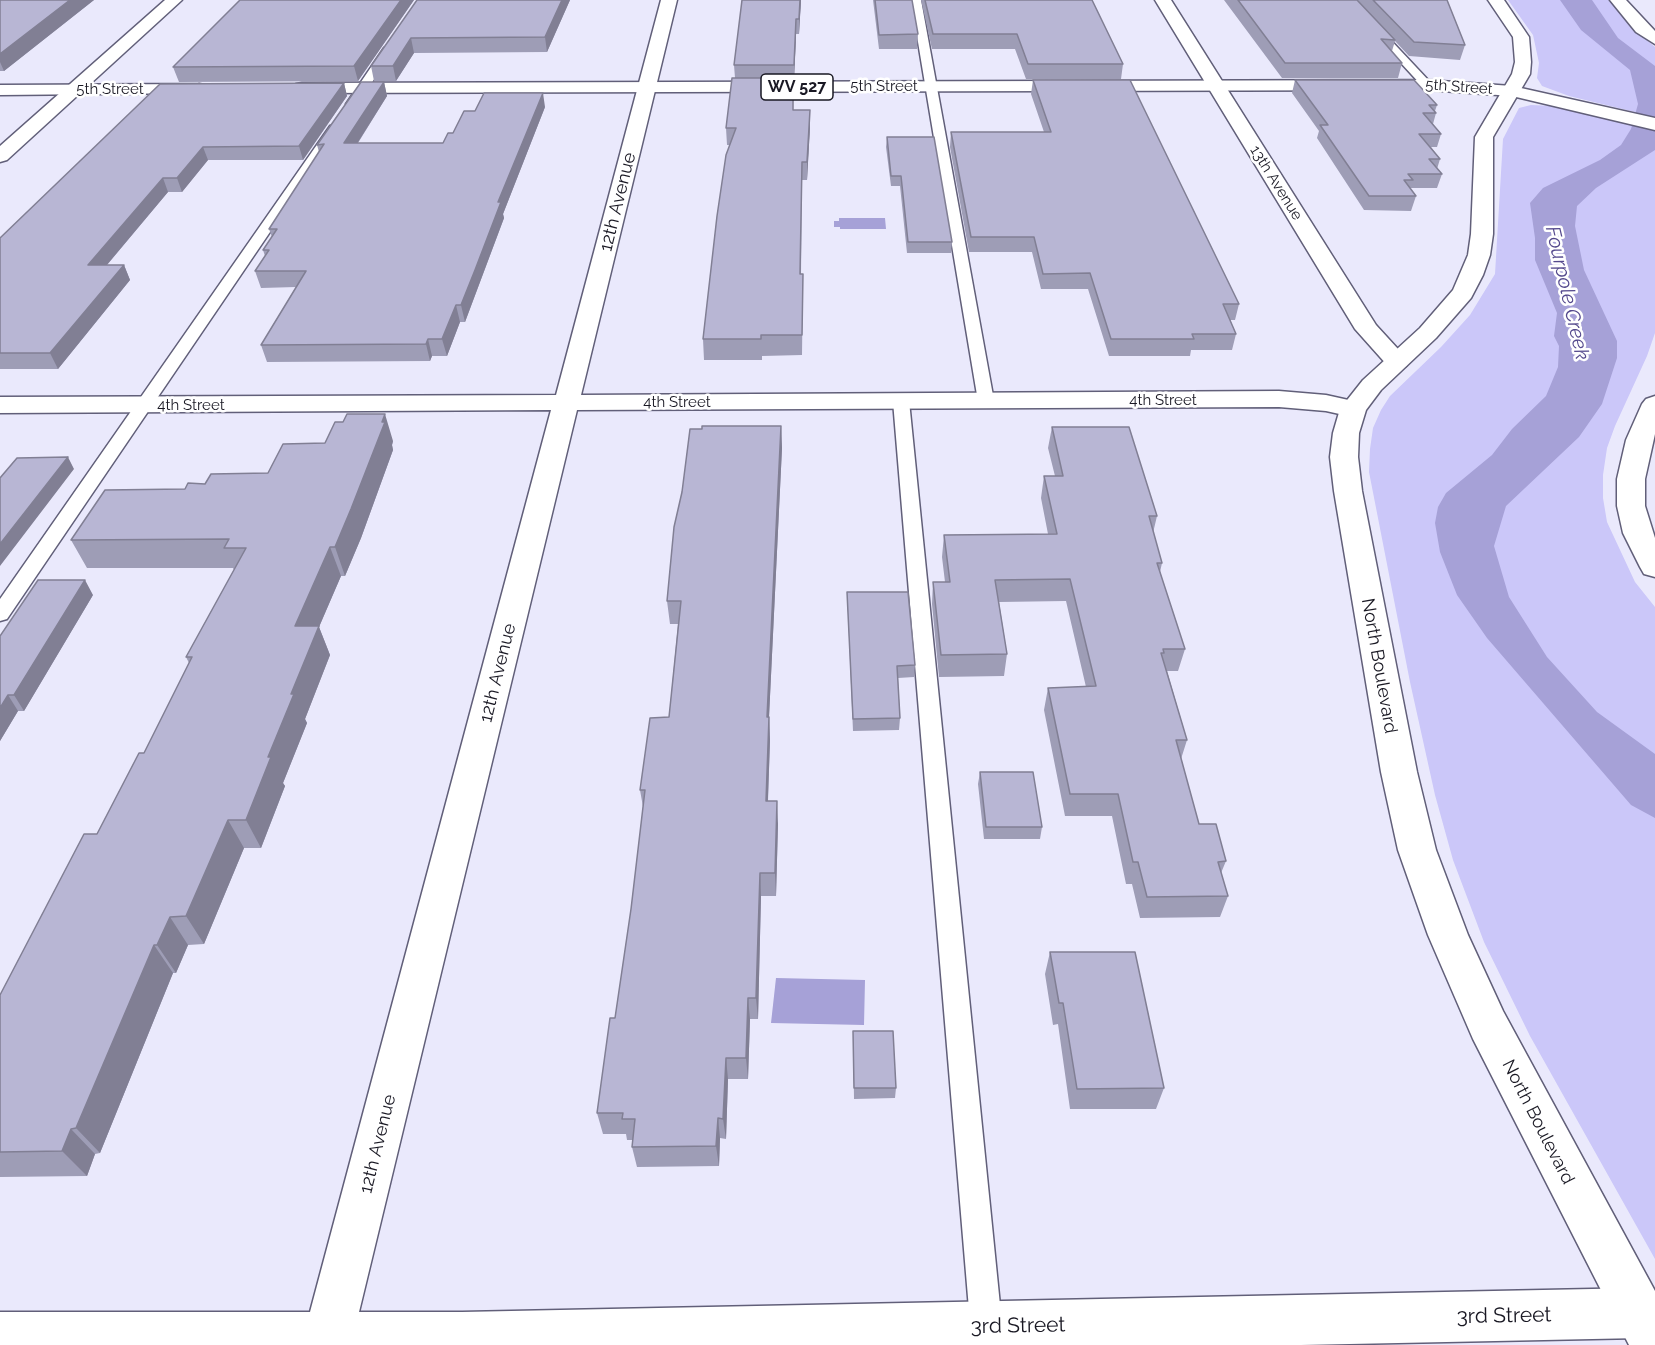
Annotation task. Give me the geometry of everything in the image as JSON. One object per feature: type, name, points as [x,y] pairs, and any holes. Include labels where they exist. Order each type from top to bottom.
[{"type":"street","points":[[0,156],[174,0]]},
{"type":"street","name":"12th Avenue","points":[[327,1341],[669,0]]},
{"type":"street","name":"13th Avenue","points":[[1163,0],[1367,329],[1396,361]]},
{"type":"street","name":"North Boulevard","points":[[1496,0],[1515,25],[1523,49],[1521,74],[1512,91],[1498,109],[1484,137],[1482,234],[1472,275],[1462,293],[1446,313],[1371,385],[1353,409],[1346,433],[1344,457],[1348,491],[1399,772],[1418,850],[1448,935],[1488,1025],[1648,1328]]},
{"type":"street","points":[[1618,0],[1642,29],[1655,39]]},
{"type":"street","name":"5th Street","points":[[280,89],[1427,85],[1512,91],[1655,124]]},
{"type":"street","name":"5th Street","points":[[0,90],[220,89]]},
{"type":"street","name":"4th Street","points":[[0,405],[1279,399],[1326,403],[1353,409]]},
{"type":"street","points":[[1655,404],[1639,440],[1631,479],[1631,506],[1638,533],[1655,567]]},
{"type":"street","name":"3rd Street","points":[[0,1337],[327,1341],[462,1337],[987,1336],[1648,1328]]},
{"type":"lane","points":[[916,0],[986,401]]},
{"type":"lane","points":[[1348,0],[1427,85]]},
{"type":"lane","points":[[0,614],[392,45]]},
{"type":"lane","points":[[901,401],[987,1336]]},
{"type":"shaded area","points":[[1508,0],[1609,0],[1628,24],[1655,47],[1655,117],[1569,96],[1542,86],[1537,78],[1539,63],[1533,35]]},
{"type":"shaded area","points":[[1531,105],[1554,106],[1655,131],[1655,333],[1607,448],[1603,475],[1603,498],[1607,522],[1635,582],[1655,607],[1655,1259],[1530,1036],[1484,942],[1453,860],[1435,795],[1410,682],[1369,472],[1373,428],[1381,410],[1390,396],[1441,347],[1470,315],[1495,274],[1503,139],[1519,108]]},
{"type":"water","name":"Fourpole Creek","points":[[1560,0],[1592,0],[1618,38],[1655,66],[1655,150],[1596,188],[1577,206],[1575,226],[1584,270],[1617,341],[1617,358],[1602,404],[1579,437],[1506,506],[1494,546],[1509,597],[1547,657],[1597,712],[1655,754],[1655,818],[1631,805],[1487,638],[1457,595],[1440,552],[1435,523],[1438,507],[1446,493],[1492,455],[1512,429],[1546,396],[1558,367],[1559,346],[1554,336],[1557,313],[1535,260],[1535,238],[1530,203],[1543,188],[1600,160],[1621,145],[1631,129],[1638,104],[1630,70],[1581,30]]},
{"type":"water","points":[[839,218],[885,218],[886,229],[840,229],[840,227],[834,227],[834,221],[839,221]]},
{"type":"water","points":[[776,978],[865,980],[864,1025],[771,1023]]},
{"type":"building","points":[[0,0],[70,0],[0,54]]},
{"type":"building","points":[[240,0],[401,0],[354,66],[173,67]]},
{"type":"building","points":[[417,0],[562,0],[545,37],[411,38],[393,66],[371,66]]},
{"type":"building","points":[[742,0],[800,0],[799,19],[796,19],[794,65],[734,65]]},
{"type":"building","points":[[875,0],[912,0],[918,34],[879,35]]},
{"type":"building","points":[[925,0],[1092,0],[1123,64],[1028,64],[1017,34],[933,34]]},
{"type":"building","points":[[1238,0],[1357,0],[1395,40],[1381,39],[1402,63],[1285,63]]},
{"type":"building","points":[[1373,0],[1447,0],[1465,45],[1414,42]]},
{"type":"building","points":[[732,78],[793,78],[793,110],[810,110],[807,162],[802,162],[800,274],[803,274],[802,335],[761,335],[761,339],[703,339],[726,155],[736,128],[726,128]]},
{"type":"building","points":[[1033,80],[1130,80],[1239,304],[1223,304],[1236,334],[1192,334],[1194,339],[1111,339],[1090,273],[1043,274],[1034,237],[971,237],[951,132],[1051,132]]},
{"type":"building","points":[[1295,80],[1414,80],[1437,105],[1429,105],[1436,113],[1423,113],[1441,134],[1419,134],[1440,159],[1429,159],[1442,174],[1408,174],[1413,180],[1404,180],[1416,196],[1369,196],[1320,125],[1328,125]]},
{"type":"building","points":[[361,82],[384,82],[344,143],[443,143],[448,133],[453,133],[464,111],[475,111],[484,93],[543,93],[498,202],[501,202],[461,305],[456,305],[442,339],[428,339],[426,344],[261,345],[306,271],[255,271],[269,250],[263,250],[277,229],[269,229],[324,144],[317,145]]},
{"type":"building","points":[[344,83],[299,146],[203,147],[177,178],[163,178],[88,265],[124,265],[50,353],[0,353],[0,238],[160,84]]},
{"type":"building","points":[[887,137],[934,137],[952,242],[908,242],[901,176],[891,176]]},
{"type":"building","points":[[347,414],[385,414],[382,422],[385,422],[335,547],[330,547],[295,626],[319,626],[291,694],[294,694],[268,757],[271,757],[246,820],[228,820],[186,916],[170,917],[157,945],[154,945],[76,1128],[71,1129],[62,1151],[0,1152],[0,995],[84,834],[97,834],[139,753],[144,753],[192,657],[186,657],[246,548],[224,548],[229,539],[71,540],[105,490],[185,489],[188,483],[205,484],[211,474],[268,473],[283,444],[325,443],[335,422],[343,422]]},
{"type":"building","points":[[702,426],[781,426],[767,717],[769,717],[766,801],[777,801],[775,873],[760,873],[756,998],[748,998],[746,1058],[726,1058],[723,1119],[718,1118],[716,1146],[632,1147],[635,1119],[622,1119],[623,1113],[597,1113],[610,1018],[615,1018],[631,909],[645,790],[640,790],[650,718],[669,717],[681,601],[667,601],[674,527],[682,492],[690,429],[702,429]]},
{"type":"building","points":[[1052,427],[1129,427],[1157,516],[1149,516],[1162,563],[1157,563],[1185,649],[1163,649],[1164,653],[1161,653],[1187,740],[1176,740],[1199,824],[1216,824],[1226,861],[1218,862],[1228,896],[1147,897],[1138,862],[1133,862],[1118,794],[1070,794],[1048,688],[1096,686],[1070,579],[995,580],[1007,654],[941,655],[933,582],[950,582],[944,535],[1057,534],[1044,476],[1063,476]]},
{"type":"building","points":[[68,457],[0,544],[0,478],[17,458]]},
{"type":"building","points":[[38,580],[85,580],[14,695],[8,695],[0,708],[0,636]]},
{"type":"building","points":[[847,592],[908,592],[915,665],[897,666],[900,718],[853,719]]},
{"type":"building","points":[[980,772],[1033,772],[1042,827],[986,827]]},
{"type":"building","points":[[1050,952],[1135,952],[1164,1088],[1077,1089],[1063,1003],[1059,1003]]},
{"type":"building","points":[[853,1031],[893,1031],[896,1088],[854,1088]]}]
